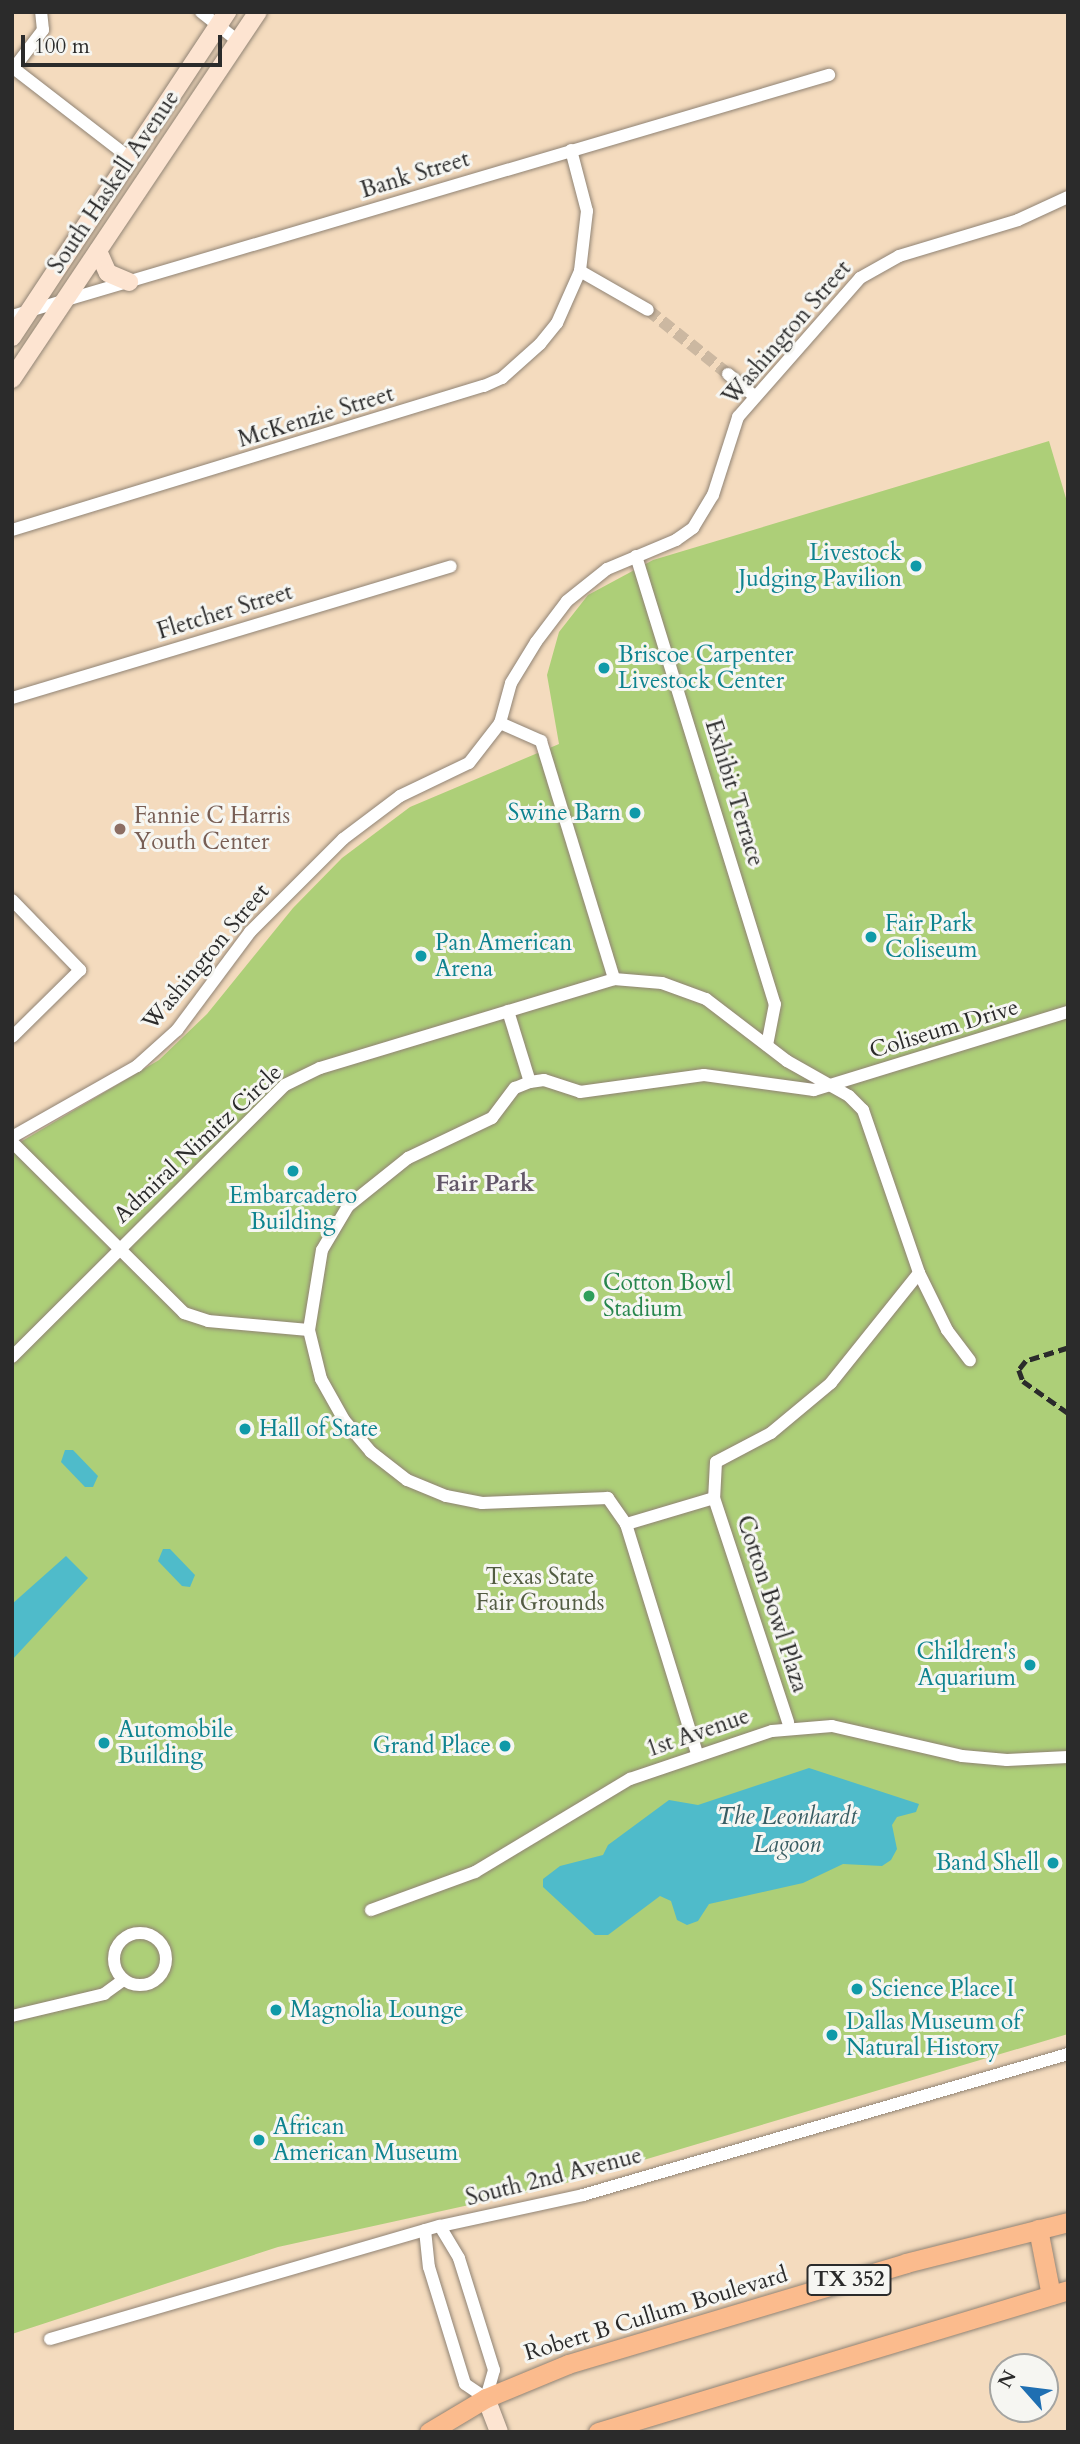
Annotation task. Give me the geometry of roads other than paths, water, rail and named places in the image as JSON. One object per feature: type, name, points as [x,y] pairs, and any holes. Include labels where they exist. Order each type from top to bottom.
[{"type":"main road","name":"South Haskell Avenue","points":[[12,379],[258,12]]},
{"type":"main road","name":"South Haskell Avenue","points":[[12,337],[222,19]]},
{"type":"main road","points":[[98,251],[108,273],[129,282]]},
{"type":"main road","name":"Robert B Cullum Boulevard","points":[[429,2432],[486,2398],[568,2364],[906,2263],[1068,2222]]},
{"type":"main road","points":[[598,2432],[1059,2292],[1038,2229]]},
{"type":"main road","points":[[486,2398],[499,2432]]},
{"type":"street","points":[[41,12],[43,30],[13,68],[131,159]]},
{"type":"street","points":[[201,12],[222,19],[238,41]]},
{"type":"street","name":"Bank Street","points":[[12,316],[829,75]]},
{"type":"street","name":"McKenzie Street","points":[[12,530],[484,386],[502,378],[540,344],[557,323],[580,271],[587,211],[571,150]]},
{"type":"street","name":"Washington Street","points":[[12,1140],[108,1084],[156,1050],[192,1012],[250,932],[315,865],[375,812],[469,763],[500,723],[511,683],[567,601],[586,582],[636,556],[676,540],[693,528],[713,495],[738,417],[871,269],[1018,220],[1068,197]]},
{"type":"street","points":[[580,271],[648,310]]},
{"type":"street","points":[[728,374],[755,397]]},
{"type":"street","name":"Exhibit Terrace","points":[[636,556],[775,1004],[767,1045]]},
{"type":"street","name":"Fletcher Street","points":[[12,698],[451,566]]},
{"type":"street","points":[[500,723],[541,741],[614,979],[662,983],[706,999],[803,1073],[832,1086],[863,1110],[919,1273],[947,1330],[970,1360]]},
{"type":"street","points":[[12,900],[80,970],[12,1037]]},
{"type":"street","name":"Admiral Nimitz Circle","points":[[12,1357],[285,1086],[320,1068],[614,979]]},
{"type":"street","points":[[508,1011],[530,1082],[515,1088],[492,1118],[408,1158],[348,1206],[322,1250],[309,1330],[321,1379],[344,1420],[371,1452],[407,1479],[446,1496],[482,1503],[608,1498],[626,1524],[697,1754]]},
{"type":"street","name":"Coliseum Drive","points":[[530,1082],[544,1080],[570,1092],[704,1075],[795,1090],[832,1086],[1068,1012]]},
{"type":"street","points":[[12,1140],[169,1302],[194,1318],[309,1330]]},
{"type":"street","name":"Cotton Bowl Plaza","points":[[788,1723],[715,1498],[716,1462],[771,1433],[831,1383],[919,1273]]},
{"type":"street","points":[[626,1524],[715,1498]]},
{"type":"street","name":"1st Avenue","points":[[371,1910],[475,1872],[602,1793],[697,1754],[772,1731],[820,1726],[859,1730],[962,1756],[1028,1760],[1068,1757]]},
{"type":"street","points":[[12,2016],[104,1993],[123,1980],[145,1985],[159,1977],[165,1953],[156,1939],[139,1933],[117,1946],[114,1963],[123,1980]]},
{"type":"street","name":"South 2nd Avenue","points":[[50,2339],[425,2230],[583,2195],[1068,2054]]},
{"type":"street","points":[[425,2230],[429,2267],[465,2384],[486,2398],[494,2370],[459,2258],[440,2226]]},
{"type":"water","points":[[65,1450],[73,1450],[98,1476],[93,1487],[85,1487],[61,1462]]},
{"type":"water","points":[[163,1549],[170,1549],[195,1575],[190,1587],[182,1586],[158,1561]]},
{"type":"water","points":[[66,1556],[88,1578],[12,1660],[12,1604]]},
{"type":"water","name":"The Leonhardt Lagoon","points":[[809,1768],[919,1804],[916,1812],[897,1817],[892,1825],[897,1849],[891,1860],[882,1866],[843,1864],[803,1883],[709,1904],[698,1921],[687,1925],[677,1920],[671,1901],[660,1896],[608,1935],[595,1935],[543,1887],[543,1879],[560,1866],[603,1855],[608,1845],[669,1800],[698,1805]]},
{"type":"tunnel","points":[[648,310],[728,374]]},
{"type":"railway","points":[[1068,1348],[1026,1361],[1019,1370],[1023,1381],[1068,1413]]},
{"type":"place","name":"Livestock Judging Pavilion","points":[[916,566]]},
{"type":"place","name":"Briscoe Carpenter Livestock Center","points":[[604,668]]},
{"type":"place","name":"Swine Barn","points":[[635,813]]},
{"type":"place","name":"Fannie C Harris Youth Center","points":[[120,829]]},
{"type":"place","name":"Fair Park Coliseum","points":[[871,937]]},
{"type":"place","name":"Pan American Arena","points":[[421,956]]},
{"type":"place","name":"Embarcadero Building","points":[[293,1171]]},
{"type":"place","name":"Cotton Bowl Stadium","points":[[589,1296]]},
{"type":"place","name":"Hall of State","points":[[245,1429]]},
{"type":"place","name":"Children's Aquarium","points":[[1030,1665]]},
{"type":"place","name":"Automobile Building","points":[[104,1743]]},
{"type":"place","name":"Grand Place","points":[[505,1746]]},
{"type":"place","name":"Band Shell","points":[[1053,1863]]},
{"type":"place","name":"Science Place I","points":[[857,1989]]},
{"type":"place","name":"Magnolia Lounge","points":[[276,2010]]},
{"type":"place","name":"Dallas Museum of Natural History","points":[[832,2035]]},
{"type":"place","name":"African American Museum","points":[[259,2140]]},
{"type":"district","name":"Fair Park","points":[[485,1184]]},
{"type":"park label","name":"Texas State Fair Grounds","points":[[540,1590]]}]
